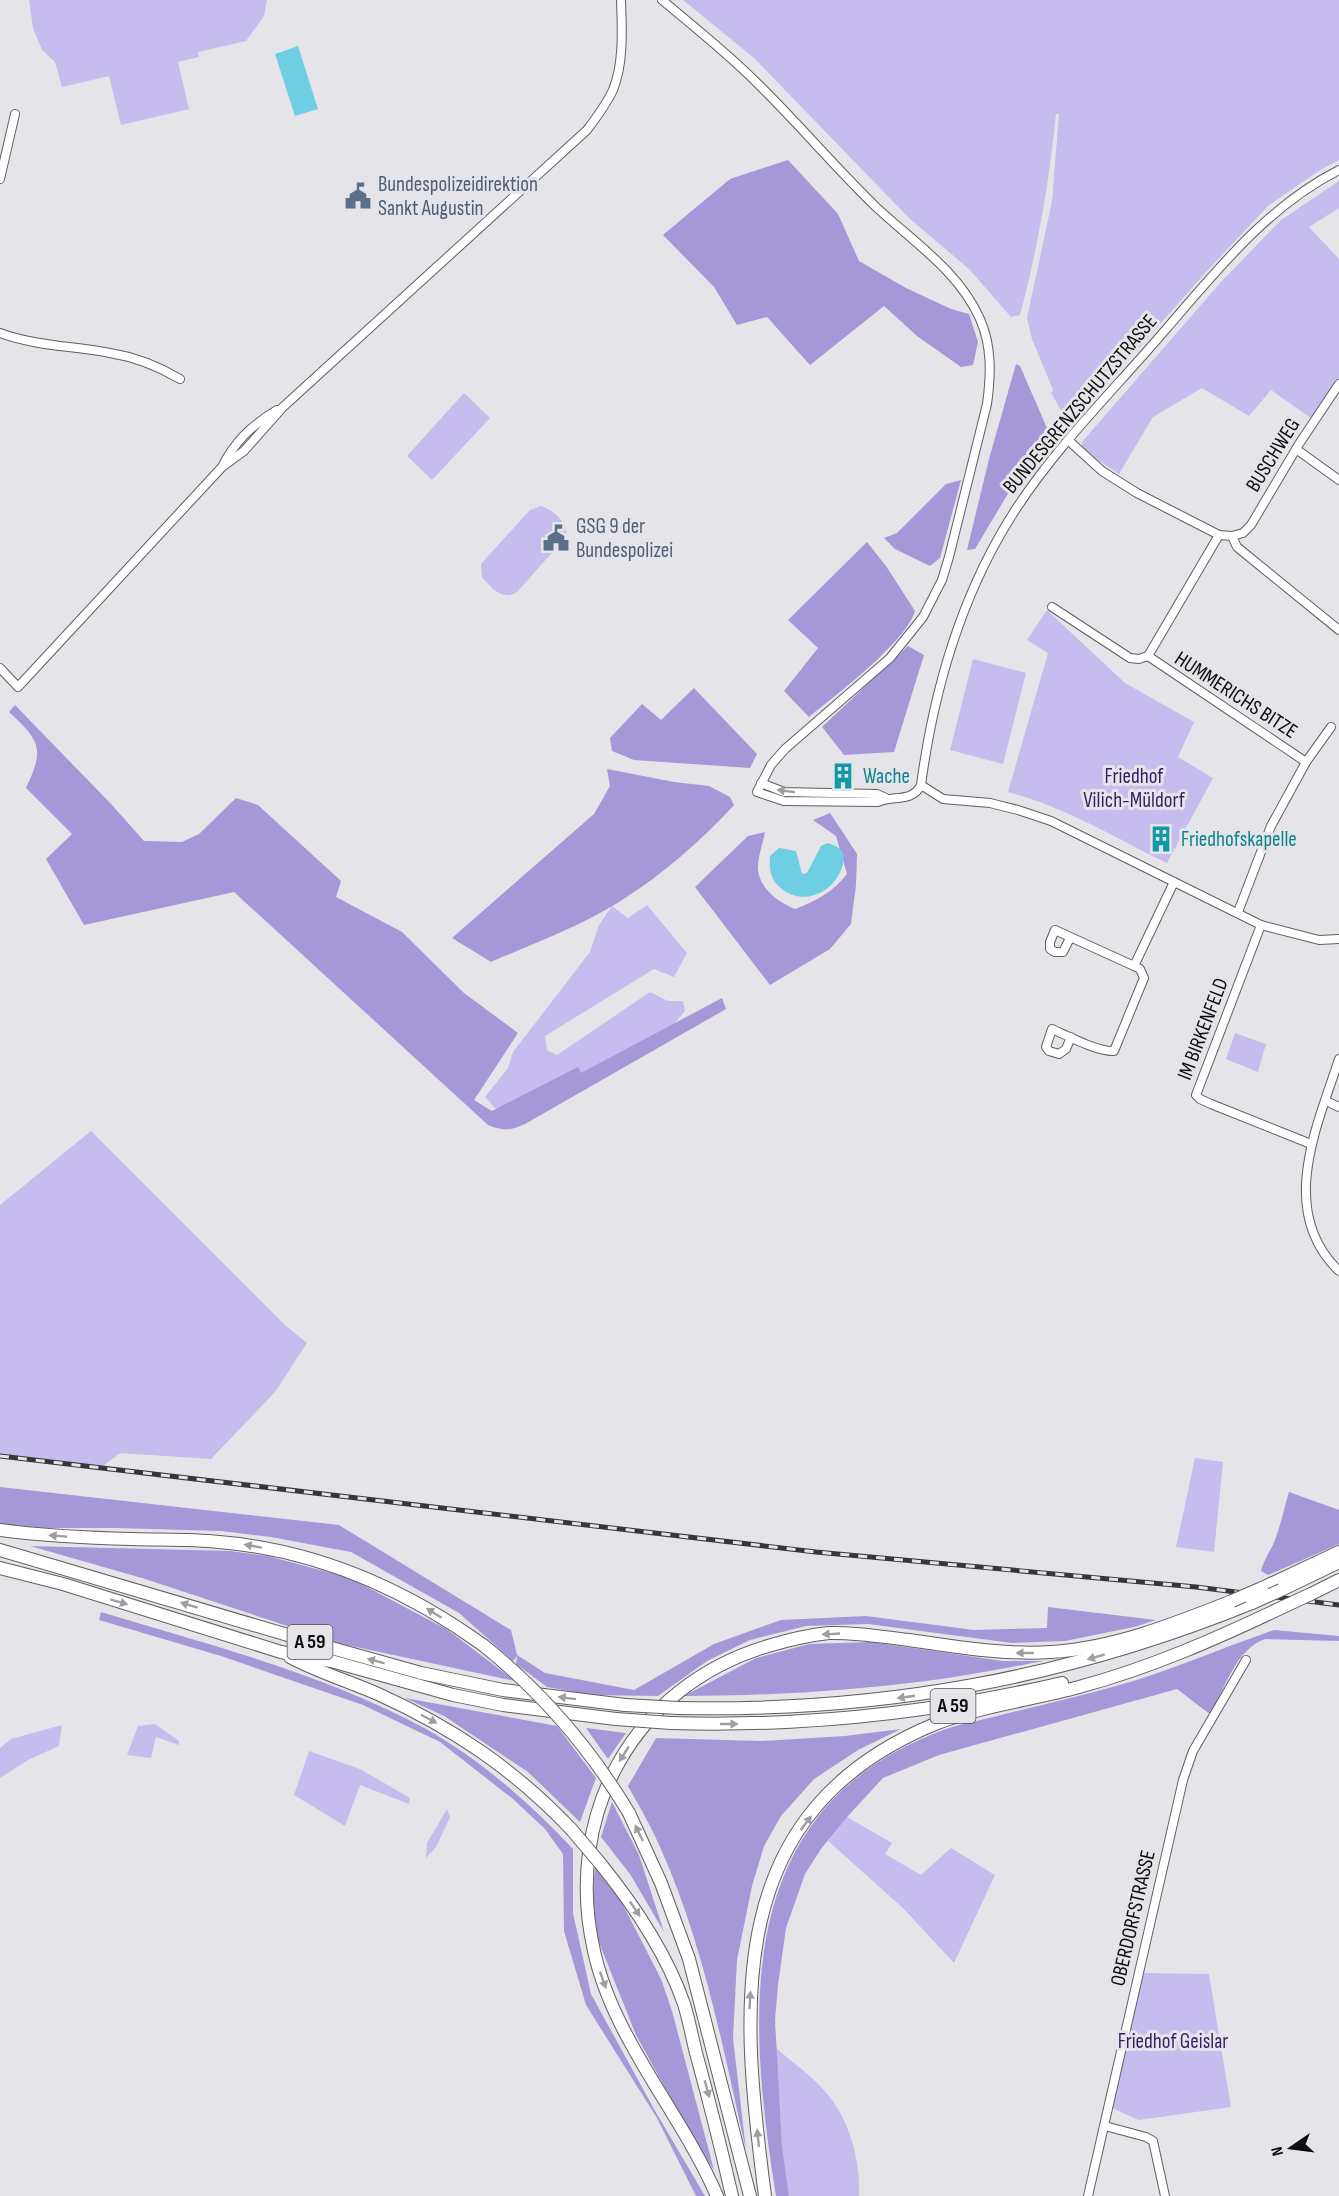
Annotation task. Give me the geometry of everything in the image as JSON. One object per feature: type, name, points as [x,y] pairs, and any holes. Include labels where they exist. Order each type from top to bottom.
[{"type":"highway","points":[[0,1530],[59,1536],[218,1541],[289,1553],[379,1584],[422,1605],[483,1646],[522,1678],[556,1712],[599,1768],[629,1813],[661,1882],[689,1959],[750,2196]]},
{"type":"highway","name":"A 59","points":[[0,1550],[421,1673],[503,1690],[626,1705],[679,1708],[802,1706],[889,1699],[1006,1680],[1139,1645],[1204,1622],[1232,1606],[1252,1603],[1339,1562]]},
{"type":"highway","points":[[717,2196],[696,2153],[619,2018],[594,1953],[589,1920],[587,1882],[592,1833],[602,1798],[616,1767],[651,1716],[670,1697],[709,1670],[753,1651],[795,1638],[830,1633],[864,1634],[1011,1653],[1047,1652],[1096,1646],[1184,1620],[1212,1609],[1232,1606],[1262,1588],[1339,1552]]},
{"type":"highway","name":"A 59","points":[[0,1568],[63,1584],[281,1652],[331,1661],[453,1695],[503,1705],[616,1719],[671,1723],[805,1722],[851,1719],[946,1707],[1085,1677],[1226,1632],[1339,1580]]},
{"type":"highway","points":[[765,2196],[751,2058],[752,1967],[757,1930],[775,1872],[801,1828],[822,1802],[869,1758],[896,1742],[937,1724],[1114,1677],[1173,1657],[1226,1632]]},
{"type":"highway","points":[[281,1652],[312,1669],[376,1693],[433,1721],[479,1749],[523,1782],[571,1829],[600,1862],[646,1926],[684,2004],[732,2196]]},
{"type":"street","points":[[662,0],[757,82],[877,207],[955,280],[980,318],[990,356],[987,404],[949,557],[933,598],[912,633],[890,658],[785,749],[771,765],[759,787],[821,797],[854,798],[878,802],[886,798],[912,795],[921,785],[943,799],[990,803],[1018,810],[1051,821],[1261,924],[1319,940],[1339,939]]},
{"type":"street","points":[[0,668],[18,687],[222,467],[249,446],[282,407],[587,130],[603,108],[614,87],[620,54],[622,1]]},
{"type":"street","points":[[0,179],[15,114]]},
{"type":"street","name":"BUNDESGRENZSCHUTZSTRASSE","points":[[921,785],[932,716],[962,614],[1005,526],[1068,440],[1212,275],[1258,227],[1309,187],[1339,170]]},
{"type":"street","points":[[0,333],[17,339],[123,355],[148,363],[180,379]]},
{"type":"street","points":[[0,341],[17,339]]},
{"type":"street","name":"BUSCHWEG","points":[[1232,536],[1243,533],[1251,525],[1296,449],[1339,384]]},
{"type":"street","points":[[1068,440],[1102,471],[1137,494],[1219,535],[1232,536],[1237,548],[1339,630]]},
{"type":"street","points":[[1296,449],[1339,480]]},
{"type":"street","name":"HUMMERICHS BITZE","points":[[1052,607],[1130,658],[1139,659],[1148,656],[1219,535]]},
{"type":"street","name":"HUMMERICHS BITZE","points":[[1148,656],[1306,762]]},
{"type":"street","name":"HUMMERICHS BITZE","points":[[1238,912],[1271,826],[1306,762],[1331,727]]},
{"type":"street","points":[[1134,966],[1174,882]]},
{"type":"street","name":"IM BIRKENFELD","points":[[1261,924],[1196,1095],[1211,1104],[1311,1144]]},
{"type":"street","points":[[1070,938],[1140,969],[1143,978],[1114,1051],[1107,1051],[1071,1037]]},
{"type":"street","points":[[1339,1059],[1311,1144],[1306,1182],[1306,1208],[1312,1232],[1325,1258],[1339,1271]]},
{"type":"street","points":[[1326,1101],[1339,1107]]},
{"type":"street","name":"OBERDORFSTRASSE","points":[[1088,2196],[1183,1780],[1192,1751],[1234,1684],[1246,1660]]},
{"type":"street","points":[[1105,2126],[1153,2141],[1165,2196]]},
{"type":"green space","points":[[29,0],[267,0],[264,16],[246,41],[198,52],[199,57],[178,62],[189,109],[121,125],[109,76],[62,87],[55,62],[42,50],[33,28]]},
{"type":"green space","points":[[683,0],[1339,0],[1339,160],[1320,170],[1268,206],[1206,272],[1078,417],[1073,420],[1066,419],[1051,393],[1053,390],[1032,339],[1027,318],[1052,201],[1059,114],[1056,114],[1050,165],[1032,265],[1020,315],[1011,317],[969,269],[910,219],[754,58]]},
{"type":"green space","points":[[1339,181],[1339,208],[1309,227],[1339,259],[1339,384],[1315,421],[1271,390],[1249,416],[1202,388],[1153,417],[1119,474],[1082,449],[1082,442],[1220,283],[1281,220]]},
{"type":"green space","points":[[464,393],[490,418],[432,480],[407,456]]},
{"type":"green space","points":[[541,506],[559,518],[565,527],[566,537],[517,592],[506,595],[497,592],[482,577],[481,564],[530,510]]},
{"type":"green space","name":"Friedhof Vilich-Müldorf","points":[[1047,610],[1125,683],[1194,722],[1178,757],[1213,778],[1167,863],[1049,805],[1008,792],[1048,653],[1027,640]]},
{"type":"green space","points":[[973,659],[1026,673],[1003,764],[950,750]]},
{"type":"green space","points":[[647,905],[687,953],[674,977],[654,969],[545,1036],[547,1050],[557,1055],[650,992],[668,1001],[683,1001],[685,1011],[669,1030],[504,1118],[485,1097],[508,1068],[513,1052],[590,952],[599,925],[612,906],[628,918]]},
{"type":"green space","points":[[1235,1033],[1266,1044],[1258,1072],[1226,1059]]},
{"type":"green space","points":[[91,1131],[285,1325],[307,1343],[275,1392],[211,1459],[120,1453],[103,1466],[0,1454],[0,1205]]},
{"type":"green space","points":[[1195,1458],[1223,1462],[1214,1552],[1176,1547]]},
{"type":"green space","points":[[155,1724],[179,1741],[179,1745],[156,1737],[151,1758],[127,1755],[138,1726]]},
{"type":"green space","points":[[62,1725],[59,1746],[28,1760],[0,1778],[0,1748],[11,1739]]},
{"type":"green space","points":[[309,1751],[360,1769],[410,1798],[409,1804],[360,1785],[345,1826],[294,1795]]},
{"type":"green space","points":[[447,1809],[450,1817],[436,1847],[426,1858],[427,1843]]},
{"type":"green space","points":[[847,1817],[892,1843],[885,1854],[921,1875],[951,1848],[995,1875],[954,1963],[903,1908],[828,1841]]},
{"type":"green space","name":"Friedhof Geislar","points":[[1142,1973],[1209,1974],[1231,2107],[1139,2120],[1112,2108]]},
{"type":"green space","points":[[776,2048],[810,2076],[836,2105],[848,2130],[856,2156],[859,2196],[789,2196],[782,2146]]},
{"type":"shaded area","points":[[788,160],[838,214],[859,261],[906,288],[951,309],[969,314],[978,342],[973,365],[961,367],[917,336],[884,306],[810,365],[767,317],[737,325],[714,287],[663,235],[730,179]]},
{"type":"shaded area","points":[[1016,364],[1020,366],[1047,428],[975,549],[967,550],[989,459]]},
{"type":"shaded area","points":[[961,480],[940,558],[930,566],[895,549],[884,538],[897,533],[946,484]]},
{"type":"shaded area","points":[[867,542],[886,566],[915,611],[909,624],[885,652],[809,717],[784,691],[818,648],[788,620]]},
{"type":"shaded area","points":[[908,646],[924,655],[894,752],[844,755],[822,727]]},
{"type":"shaded area","points":[[694,688],[757,754],[750,768],[634,760],[612,751],[610,738],[642,704],[661,720]]},
{"type":"shaded area","points":[[15,705],[144,841],[182,842],[199,834],[236,798],[258,805],[341,881],[336,897],[402,932],[464,993],[518,1033],[474,1100],[492,1111],[578,1067],[581,1073],[722,998],[726,1009],[525,1124],[506,1129],[488,1125],[234,892],[84,925],[46,859],[72,834],[26,788],[36,763],[36,746],[27,730],[9,712]]},
{"type":"shaded area","points":[[607,769],[674,782],[709,786],[730,797],[734,805],[694,845],[650,881],[604,911],[572,927],[491,962],[452,938],[594,814],[610,786]]},
{"type":"shaded area","points":[[830,813],[857,854],[851,924],[830,949],[770,985],[695,887],[748,836],[765,832],[758,870],[766,889],[777,899],[795,909],[817,899],[836,886],[847,874],[836,836],[813,820]]},
{"type":"shaded area","points":[[0,1487],[339,1525],[511,1630],[517,1655],[545,1673],[634,1690],[714,1644],[781,1620],[866,1616],[974,1630],[1047,1628],[1048,1607],[1156,1620],[1134,1627],[1065,1641],[1012,1643],[868,1624],[806,1626],[750,1640],[707,1661],[658,1696],[592,1695],[547,1687],[516,1664],[517,1656],[513,1661],[459,1613],[351,1552],[271,1537],[221,1531],[48,1528],[0,1524]]},
{"type":"shaded area","points":[[1289,1492],[1339,1510],[1339,1544],[1268,1575],[1261,1571],[1275,1540]]},
{"type":"shaded area","points":[[30,1546],[230,1551],[268,1556],[350,1578],[448,1630],[515,1681],[342,1644],[142,1578]]},
{"type":"shaded area","points":[[101,1612],[266,1662],[348,1692],[388,1710],[426,1729],[466,1754],[540,1816],[573,1849],[573,1913],[591,1994],[705,2196],[696,2196],[657,2118],[586,2005],[564,1931],[563,1854],[545,1829],[513,1799],[440,1742],[363,1705],[221,1656],[99,1620]]},
{"type":"shaded area","points":[[1274,1630],[1339,1636],[1339,1641],[1265,1639],[1255,1644],[1246,1651],[1232,1671],[1211,1715],[1177,1689],[939,1755],[883,1778],[848,1816],[821,1849],[805,1874],[786,1928],[775,2020],[782,2146],[789,2196],[776,2196],[766,2125],[760,2055],[760,1986],[770,1920],[791,1860],[826,1807],[878,1762],[949,1728],[1136,1680]]},
{"type":"shaded area","points":[[871,1642],[1003,1661],[1044,1661],[941,1679],[866,1688],[775,1694],[684,1696],[756,1658],[809,1644]]},
{"type":"shaded area","points":[[405,1698],[557,1726],[596,1778],[580,1822],[528,1772],[444,1716]]},
{"type":"shaded area","points":[[586,1728],[626,1733],[608,1759]]},
{"type":"shaded area","points":[[901,1729],[858,1750],[814,1779],[781,1816],[764,1846],[752,1886],[737,1960],[733,2038],[746,2150],[720,2034],[688,1920],[656,1839],[628,1786],[656,1738],[760,1741],[845,1736]]},
{"type":"shaded area","points":[[612,1802],[639,1855],[664,1932],[630,1874],[601,1837]]},
{"type":"shaded area","points":[[595,1868],[620,1899],[661,1979],[672,2011],[714,2170],[693,2139],[636,2035],[596,1935],[593,1891]]},
{"type":"water","points":[[298,46],[318,109],[295,116],[275,54]]},
{"type":"water","points":[[828,843],[840,849],[844,859],[838,876],[827,889],[813,896],[797,896],[789,894],[775,882],[770,870],[770,856],[779,848],[796,851],[802,874],[807,873],[821,846]]},
{"type":"railway","points":[[0,1456],[816,1552],[1196,1587],[1339,1605]]},
{"type":"place","name":"Bundespolizeidirektion Sankt Augustin","points":[[358,196]]},
{"type":"place","name":"GSG 9 der Bundespolizei","points":[[556,538]]},
{"type":"place","name":"Wache","points":[[843,776]]},
{"type":"place","name":"Friedhofskapelle","points":[[1161,839]]}]
